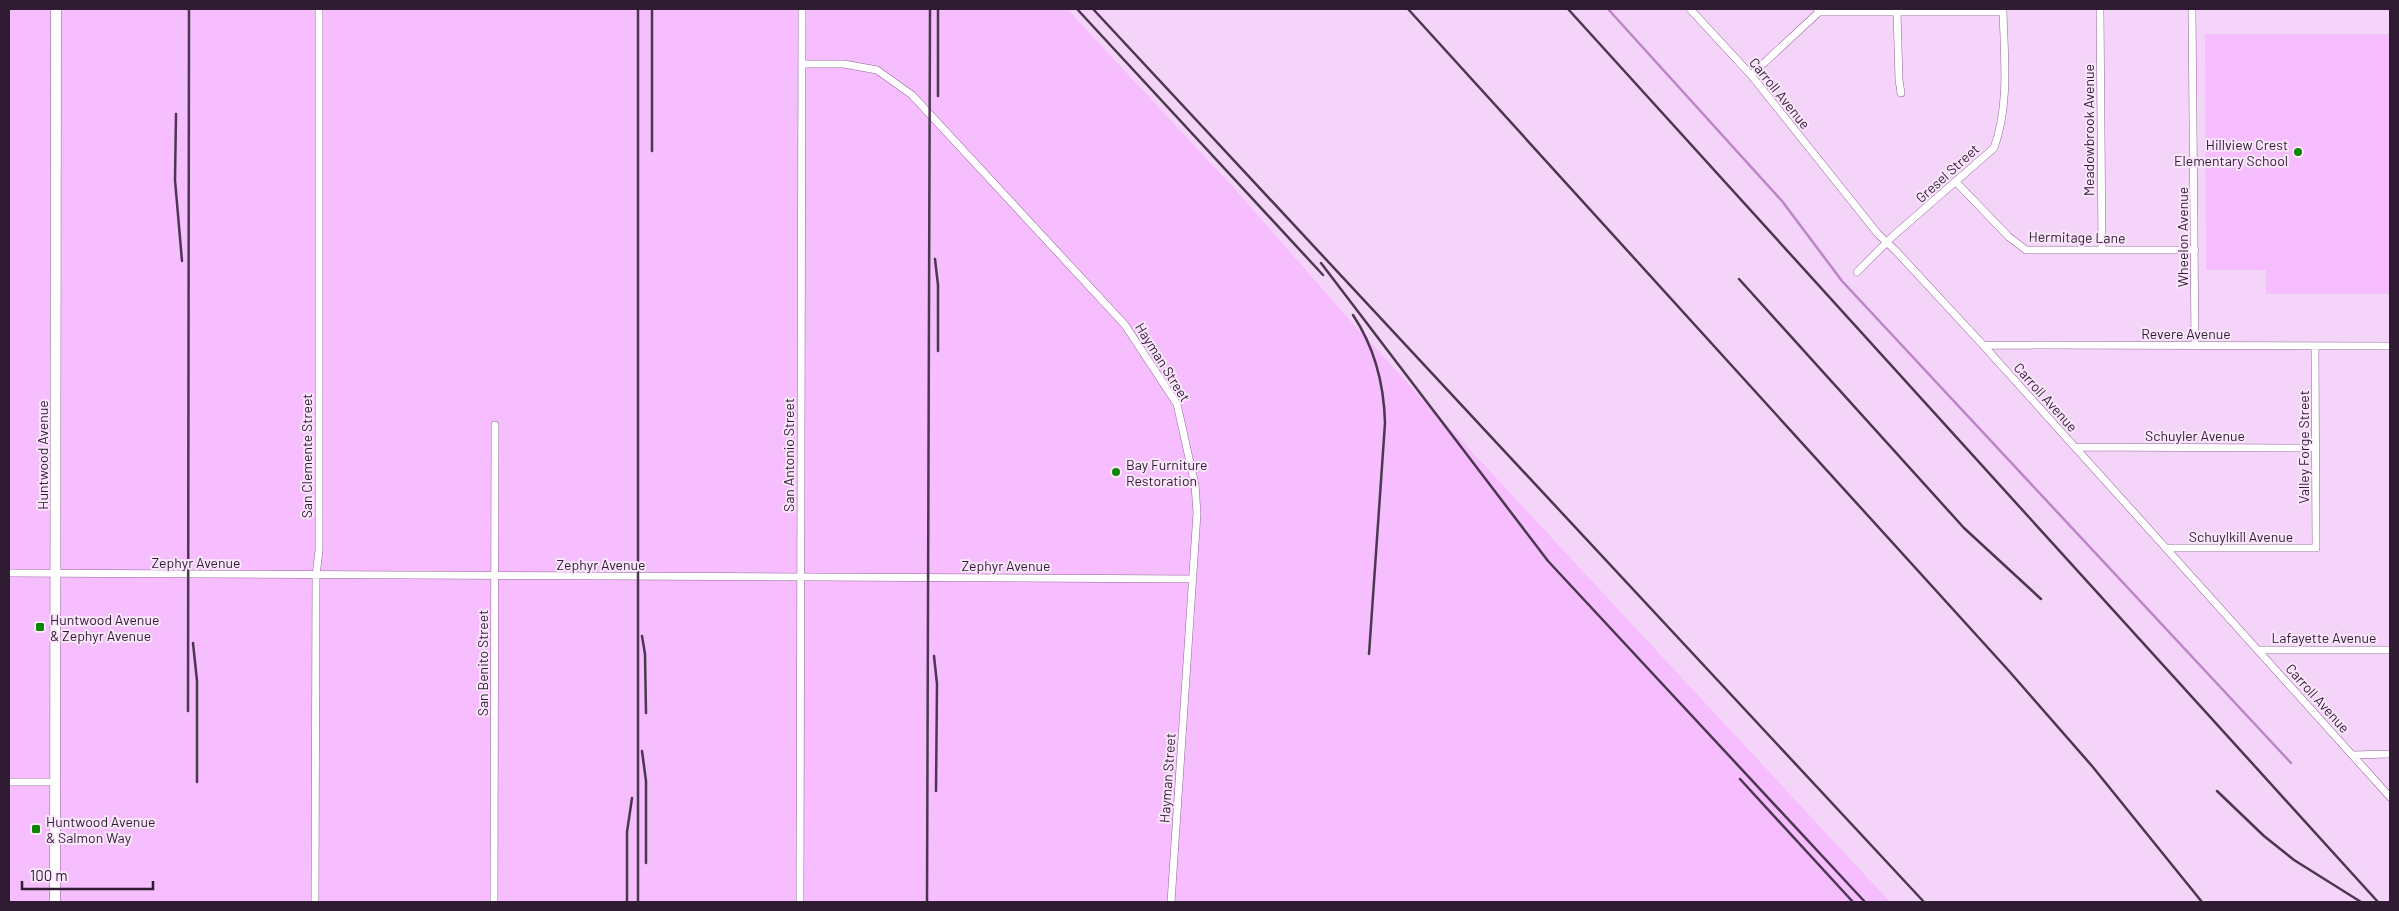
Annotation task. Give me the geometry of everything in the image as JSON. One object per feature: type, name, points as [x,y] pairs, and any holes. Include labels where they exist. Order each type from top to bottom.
[{"type":"street","name":"Huntwood Avenue","points":[[55,902],[56,9]]},
{"type":"street","name":"San Clemente Street","points":[[314,902],[316,576],[319,550],[319,9]]},
{"type":"street","name":"San Antonio Street","points":[[800,902],[802,9]]},
{"type":"street","name":"Carroll Avenue","points":[[1690,9],[1751,76],[1878,234],[2075,447],[2390,797]]},
{"type":"street","name":"Meadowbrook Avenue","points":[[2100,9],[2102,250]]},
{"type":"street","name":"Wheelon Avenue","points":[[2192,9],[2195,346]]},
{"type":"street","points":[[1751,76],[1818,10],[1897,12],[2003,10]]},
{"type":"street","name":"Gresel Street","points":[[1857,272],[1994,148],[2001,128],[2004,106],[2003,10]]},
{"type":"street","points":[[1897,12],[1901,93]]},
{"type":"street","name":"Hayman Street","points":[[802,64],[844,64],[877,70],[912,94],[1124,325],[1177,404],[1195,485],[1197,513],[1171,902]]},
{"type":"street","name":"Hermitage Lane","points":[[1956,182],[2009,237],[2026,250],[2195,250]]},
{"type":"street","name":"Revere Avenue","points":[[1982,345],[2390,346]]},
{"type":"street","name":"Valley Forge Street","points":[[2315,346],[2316,548]]},
{"type":"street","name":"San Benito Street","points":[[494,902],[495,424]]},
{"type":"street","name":"Schuyler Avenue","points":[[2075,447],[2315,448]]},
{"type":"street","name":"Schuylkill Avenue","points":[[2166,548],[2316,548]]},
{"type":"street","name":"Zephyr Avenue","points":[[9,573],[1193,579]]},
{"type":"street","name":"Lafayette Avenue","points":[[2258,650],[2390,650]]},
{"type":"street","points":[[2353,755],[2390,754]]},
{"type":"street","points":[[9,782],[55,782]]},
{"type":"shaded area","points":[[9,9],[1067,9],[1233,187],[1355,326],[1890,902],[9,902]]},
{"type":"shaded area","name":"Hillview Crest Elementary School","points":[[2205,34],[2390,34],[2390,294],[2266,294],[2266,270],[2206,270]]},
{"type":"waterway","points":[[1608,9],[1782,201],[1842,281],[2291,763]]},
{"type":"railway","points":[[188,711],[189,9]]},
{"type":"railway","points":[[638,9],[638,902]]},
{"type":"railway","points":[[652,9],[652,151]]},
{"type":"railway","points":[[927,902],[930,9]]},
{"type":"railway","points":[[938,9],[938,96]]},
{"type":"railway","points":[[1077,9],[1323,275]]},
{"type":"railway","points":[[1093,9],[1924,902]]},
{"type":"railway","points":[[1408,9],[2009,671],[2092,766],[2202,902]]},
{"type":"railway","points":[[1568,9],[2378,902]]},
{"type":"railway","points":[[176,114],[175,180],[182,261]]},
{"type":"railway","points":[[935,259],[938,285],[938,351]]},
{"type":"railway","points":[[1321,263],[1548,561],[1865,902]]},
{"type":"railway","points":[[1739,279],[1964,528],[2041,599]]},
{"type":"railway","points":[[1353,315],[1361,327],[1377,366],[1383,394],[1385,423],[1369,654]]},
{"type":"railway","points":[[642,636],[645,654],[646,713]]},
{"type":"railway","points":[[193,643],[197,681],[197,782]]},
{"type":"railway","points":[[934,656],[937,684],[936,791]]},
{"type":"railway","points":[[642,751],[646,781],[646,863]]},
{"type":"railway","points":[[1740,779],[1853,902]]},
{"type":"railway","points":[[2217,791],[2264,836],[2294,860],[2361,902]]},
{"type":"railway","points":[[627,902],[627,832],[632,798]]},
{"type":"place","name":"Hillview Crest Elementary School","points":[[2298,152]]},
{"type":"place","name":"Bay Furniture Restoration","points":[[1116,472]]},
{"type":"place","name":"Huntwood Avenue & Zephyr Avenue","points":[[40,627]]},
{"type":"place","name":"Huntwood Avenue & Salmon Way","points":[[36,829]]}]
